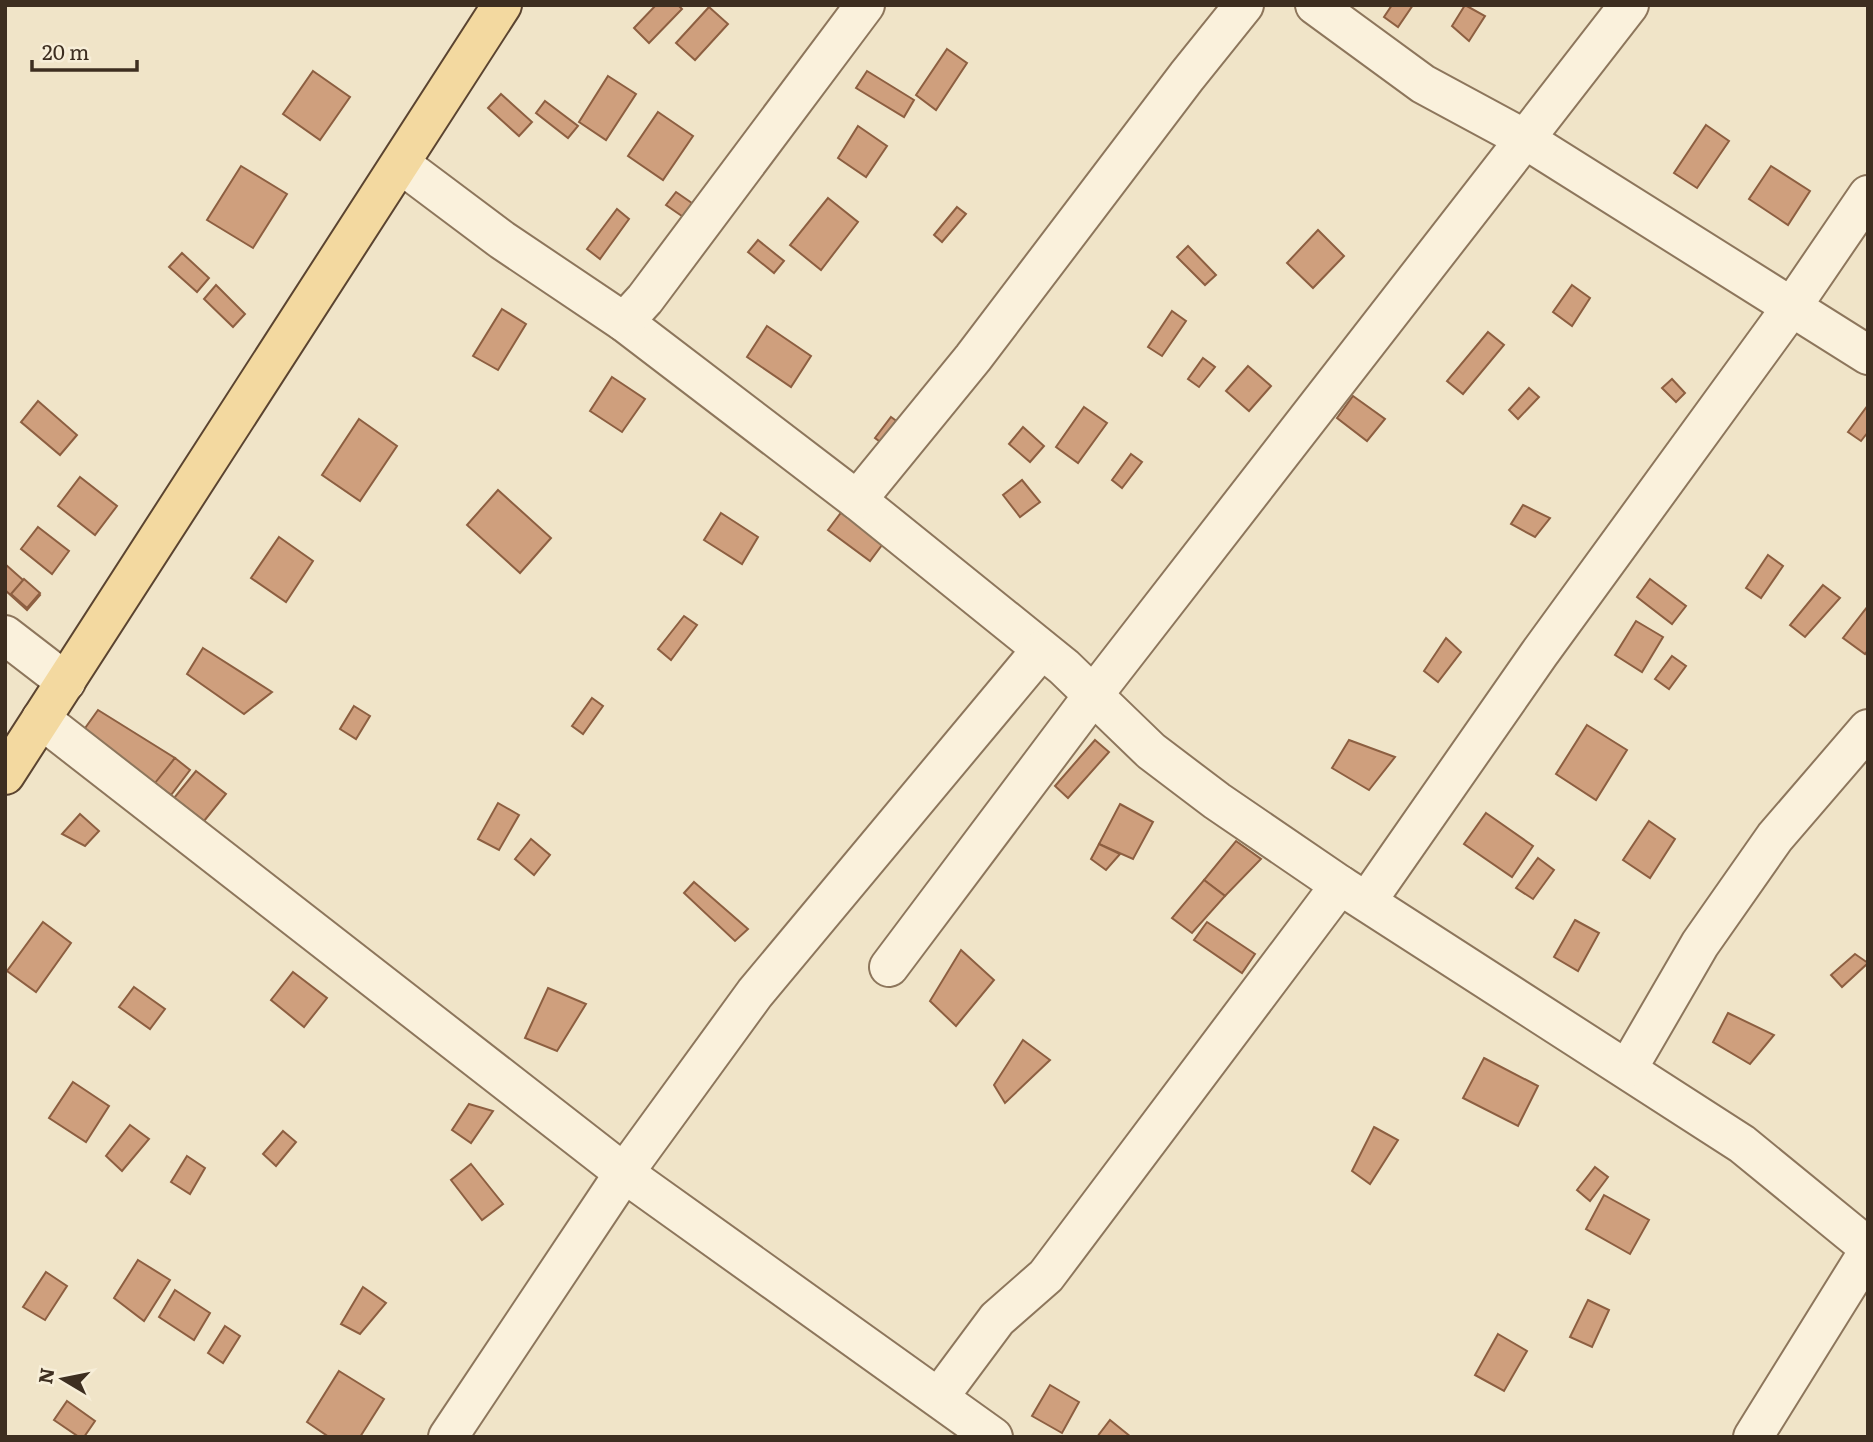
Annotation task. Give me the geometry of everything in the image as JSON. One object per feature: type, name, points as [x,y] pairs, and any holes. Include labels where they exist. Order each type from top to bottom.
[{"type":"main road","points":[[5,775],[402,165],[502,5]]},
{"type":"street","points":[[624,322],[645,299],[865,5]]},
{"type":"street","points":[[857,500],[973,358],[1186,76],[1244,5]]},
{"type":"street","points":[[1315,5],[1423,84],[1523,138],[1794,305],[1868,355]]},
{"type":"street","points":[[889,968],[1094,694],[1523,138],[1629,5]]},
{"type":"street","points":[[402,165],[502,240],[624,322],[857,500],[1094,694],[1117,721],[1151,751],[1217,801],[1742,1144],[1868,1250],[1753,1437]]},
{"type":"street","points":[[939,1397],[997,1320],[1046,1276],[1354,893],[1539,654],[1794,305],[1868,195]]},
{"type":"street","points":[[5,635],[66,682]]},
{"type":"street","points":[[448,1437],[624,1173],[755,993],[1041,650]]},
{"type":"street","points":[[41,719],[624,1173],[993,1437]]},
{"type":"street","points":[[1628,1068],[1700,944],[1775,837],[1868,729]]},
{"type":"building","points":[[656,5],[678,5],[682,9],[649,43],[634,28]]},
{"type":"building","points":[[1392,5],[1413,5],[1398,27],[1384,17]]},
{"type":"building","points":[[1465,5],[1485,16],[1469,41],[1452,26]]},
{"type":"building","points":[[709,7],[728,24],[695,60],[676,43]]},
{"type":"building","points":[[947,49],[967,63],[936,110],[916,95]]},
{"type":"building","points":[[313,71],[350,97],[320,140],[283,114]]},
{"type":"building","points":[[867,71],[914,100],[904,117],[856,88]]},
{"type":"building","points":[[608,76],[636,94],[606,140],[579,122]]},
{"type":"building","points":[[501,94],[532,122],[519,136],[488,108]]},
{"type":"building","points":[[545,101],[578,126],[568,138],[536,113]]},
{"type":"building","points":[[658,112],[693,136],[663,180],[628,156]]},
{"type":"building","points":[[1706,125],[1729,141],[1697,188],[1674,173]]},
{"type":"building","points":[[858,126],[887,146],[866,177],[838,158]]},
{"type":"building","points":[[241,166],[287,194],[253,248],[207,220]]},
{"type":"building","points":[[1771,166],[1810,191],[1788,225],[1749,199]]},
{"type":"building","points":[[676,192],[699,208],[689,221],[666,205]]},
{"type":"building","points":[[828,198],[858,222],[821,270],[790,245]]},
{"type":"building","points":[[957,207],[966,214],[942,242],[934,235]]},
{"type":"building","points":[[617,209],[629,219],[600,259],[587,249]]},
{"type":"building","points":[[1318,230],[1344,256],[1313,288],[1287,263]]},
{"type":"building","points":[[758,240],[784,261],[774,273],[748,252]]},
{"type":"building","points":[[1188,246],[1216,275],[1205,285],[1177,257]]},
{"type":"building","points":[[182,253],[209,278],[197,292],[169,267]]},
{"type":"building","points":[[216,285],[245,314],[233,327],[204,299]]},
{"type":"building","points":[[1572,285],[1590,298],[1572,326],[1553,312]]},
{"type":"building","points":[[502,309],[526,324],[498,370],[473,356]]},
{"type":"building","points":[[1172,311],[1186,321],[1162,356],[1148,347]]},
{"type":"building","points":[[767,326],[811,356],[791,387],[747,357]]},
{"type":"building","points":[[1488,332],[1504,345],[1463,394],[1447,381]]},
{"type":"building","points":[[1203,358],[1215,367],[1199,387],[1188,379]]},
{"type":"building","points":[[1248,366],[1271,386],[1249,411],[1226,391]]},
{"type":"building","points":[[612,377],[645,399],[622,432],[590,411]]},
{"type":"building","points":[[1672,379],[1685,393],[1676,402],[1662,388]]},
{"type":"building","points":[[1529,388],[1539,397],[1518,419],[1509,410]]},
{"type":"building","points":[[1353,396],[1385,419],[1367,441],[1337,418]]},
{"type":"building","points":[[38,401],[77,435],[60,455],[21,422]]},
{"type":"building","points":[[1868,405],[1868,432],[1861,441],[1848,432]]},
{"type":"building","points":[[1084,407],[1107,423],[1078,463],[1056,447]]},
{"type":"building","points":[[891,417],[902,425],[886,446],[875,438]]},
{"type":"building","points":[[359,419],[397,446],[360,501],[322,475]]},
{"type":"building","points":[[1023,427],[1044,446],[1030,462],[1009,444]]},
{"type":"building","points":[[1131,454],[1142,462],[1122,488],[1112,480]]},
{"type":"building","points":[[80,477],[117,506],[95,535],[58,506]]},
{"type":"building","points":[[1022,480],[1040,502],[1020,517],[1003,495]]},
{"type":"building","points":[[498,490],[551,538],[520,573],[467,525]]},
{"type":"building","points":[[1523,505],[1550,518],[1535,537],[1511,524]]},
{"type":"building","points":[[843,510],[885,541],[870,561],[828,530]]},
{"type":"building","points":[[721,513],[758,537],[742,564],[704,540]]},
{"type":"building","points":[[38,527],[69,551],[52,574],[21,549]]},
{"type":"building","points":[[279,537],[313,561],[286,602],[251,578]]},
{"type":"building","points":[[1768,555],[1783,566],[1761,598],[1746,588]]},
{"type":"building","points":[[5,564],[40,595],[27,610],[5,590]]},
{"type":"building","points":[[24,579],[40,593],[27,608],[11,594]]},
{"type":"building","points":[[1650,579],[1686,606],[1672,624],[1637,597]]},
{"type":"building","points":[[1823,585],[1840,598],[1805,637],[1790,625]]},
{"type":"building","points":[[1868,606],[1868,650],[1865,654],[1843,638]]},
{"type":"building","points":[[684,616],[697,625],[671,660],[658,649]]},
{"type":"building","points":[[1636,621],[1663,637],[1642,672],[1615,655]]},
{"type":"building","points":[[1446,638],[1461,652],[1438,682],[1424,671]]},
{"type":"building","points":[[203,648],[272,692],[244,714],[187,674]]},
{"type":"building","points":[[1672,656],[1686,666],[1669,689],[1655,679]]},
{"type":"building","points":[[592,698],[603,706],[583,734],[572,726]]},
{"type":"building","points":[[354,706],[370,716],[356,739],[340,729]]},
{"type":"building","points":[[98,710],[175,758],[153,789],[78,738]]},
{"type":"building","points":[[1587,725],[1627,750],[1596,800],[1556,774]]},
{"type":"building","points":[[1095,740],[1109,752],[1068,798],[1055,786]]},
{"type":"building","points":[[1349,740],[1395,757],[1369,790],[1332,768]]},
{"type":"building","points":[[175,758],[190,770],[171,795],[155,783]]},
{"type":"building","points":[[196,771],[226,794],[204,821],[174,798]]},
{"type":"building","points":[[498,803],[519,815],[499,850],[478,839]]},
{"type":"building","points":[[1120,804],[1153,822],[1133,859],[1099,844]]},
{"type":"building","points":[[1486,813],[1533,846],[1512,877],[1464,844]]},
{"type":"building","points":[[80,814],[99,831],[85,846],[62,834]]},
{"type":"building","points":[[1649,821],[1675,839],[1650,878],[1623,860]]},
{"type":"building","points":[[531,839],[550,855],[534,875],[515,859]]},
{"type":"building","points":[[1236,841],[1261,859],[1225,896],[1204,880]]},
{"type":"building","points":[[1099,844],[1120,854],[1106,870],[1091,859]]},
{"type":"building","points":[[1538,858],[1554,870],[1533,899],[1516,888]]},
{"type":"building","points":[[1204,880],[1225,896],[1192,933],[1172,918]]},
{"type":"building","points":[[694,882],[748,929],[735,941],[684,893]]},
{"type":"building","points":[[1575,920],[1599,933],[1578,971],[1554,957]]},
{"type":"building","points":[[43,922],[71,943],[36,992],[7,971]]},
{"type":"building","points":[[1207,922],[1255,954],[1242,973],[1194,940]]},
{"type":"building","points":[[961,950],[994,980],[956,1026],[930,1001]]},
{"type":"building","points":[[1855,954],[1868,963],[1842,987],[1831,975]]},
{"type":"building","points":[[293,972],[327,998],[304,1027],[271,1000]]},
{"type":"building","points":[[134,987],[165,1009],[150,1029],[119,1007]]},
{"type":"building","points":[[548,988],[586,1004],[557,1051],[525,1038]]},
{"type":"building","points":[[1728,1013],[1774,1035],[1750,1064],[1713,1042]]},
{"type":"building","points":[[1023,1040],[1050,1060],[1005,1103],[994,1085]]},
{"type":"building","points":[[1484,1058],[1538,1086],[1518,1126],[1463,1098]]},
{"type":"building","points":[[73,1082],[109,1106],[86,1142],[49,1118]]},
{"type":"building","points":[[469,1104],[493,1111],[471,1143],[452,1130]]},
{"type":"building","points":[[130,1125],[149,1139],[122,1171],[106,1156]]},
{"type":"building","points":[[1374,1127],[1398,1140],[1370,1184],[1352,1171]]},
{"type":"building","points":[[283,1131],[296,1142],[276,1166],[263,1154]]},
{"type":"building","points":[[187,1156],[205,1168],[190,1194],[171,1182]]},
{"type":"building","points":[[471,1164],[503,1204],[482,1220],[451,1180]]},
{"type":"building","points":[[1595,1167],[1608,1177],[1590,1201],[1577,1190]]},
{"type":"building","points":[[1604,1195],[1649,1220],[1630,1254],[1586,1229]]},
{"type":"building","points":[[138,1260],[170,1280],[144,1321],[114,1298]]},
{"type":"building","points":[[46,1272],[67,1286],[45,1320],[23,1307]]},
{"type":"building","points":[[363,1287],[386,1303],[360,1334],[341,1324]]},
{"type":"building","points":[[175,1290],[210,1313],[194,1340],[159,1317]]},
{"type":"building","points":[[1588,1300],[1609,1310],[1592,1347],[1570,1337]]},
{"type":"building","points":[[225,1326],[240,1336],[223,1363],[208,1353]]},
{"type":"building","points":[[1498,1334],[1527,1351],[1504,1391],[1475,1375]]},
{"type":"building","points":[[339,1371],[384,1399],[360,1437],[329,1437],[307,1422]]},
{"type":"building","points":[[1050,1385],[1079,1402],[1062,1433],[1032,1416]]},
{"type":"building","points":[[67,1401],[95,1421],[84,1437],[79,1437],[54,1420]]},
{"type":"building","points":[[1110,1420],[1131,1437],[1097,1437]]}]
